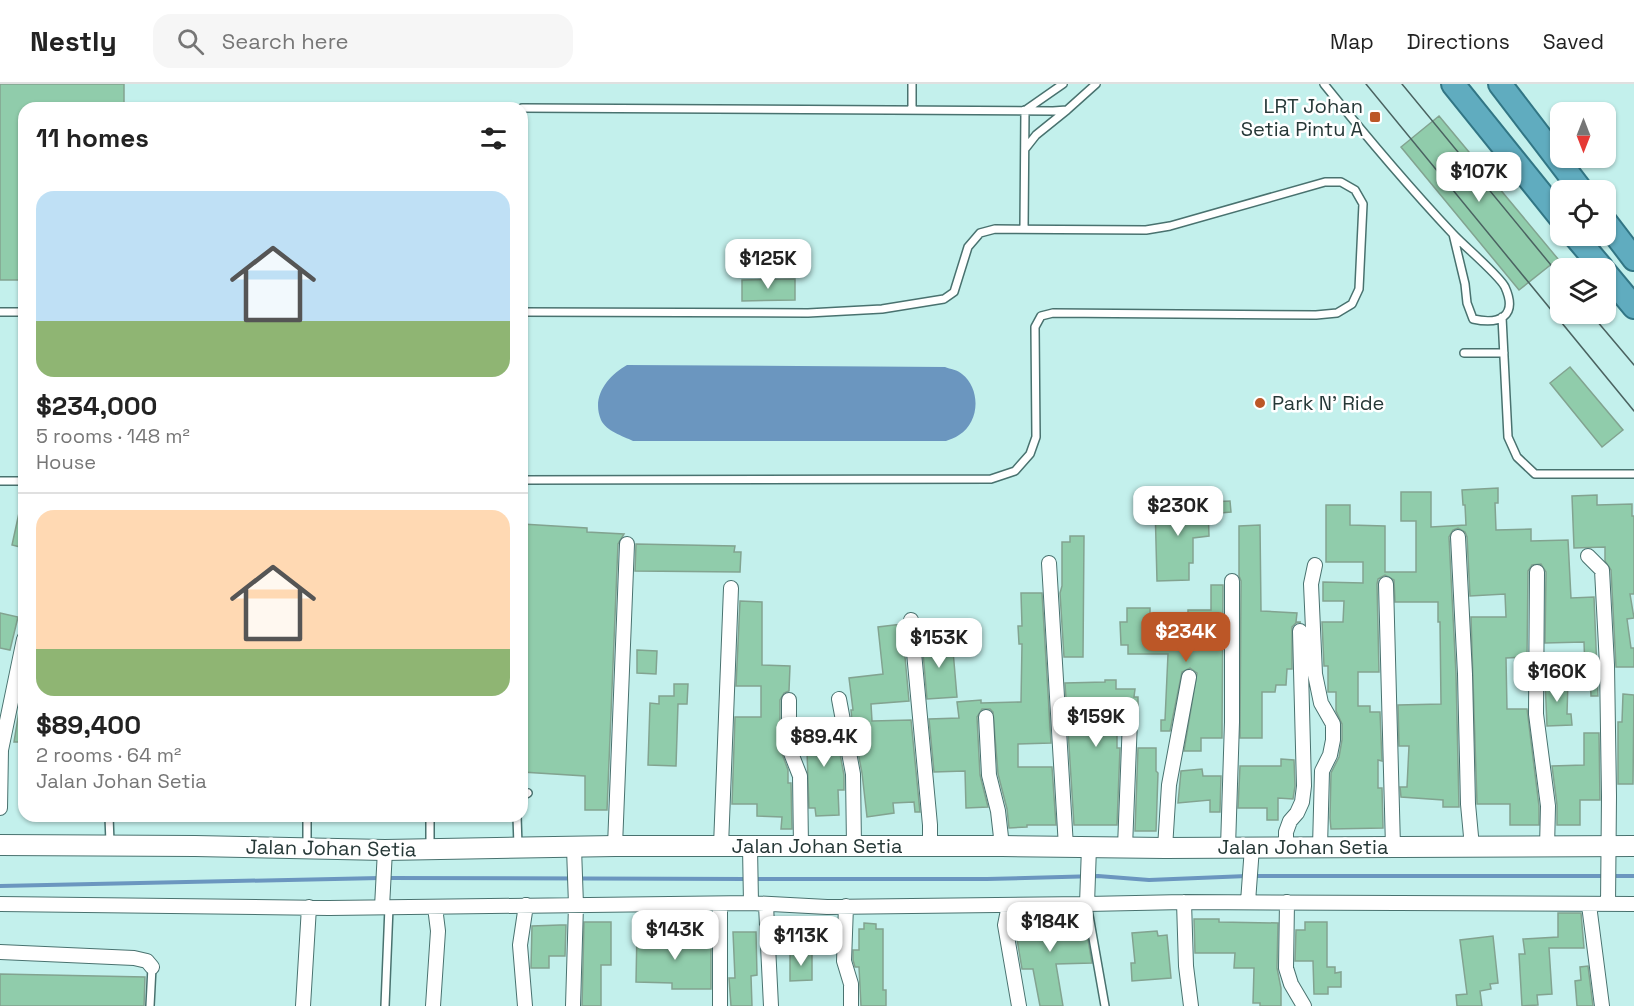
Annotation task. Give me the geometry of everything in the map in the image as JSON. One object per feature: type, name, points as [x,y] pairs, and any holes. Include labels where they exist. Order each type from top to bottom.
[{"type":"highway","points":[[1453,84],[1550,205]]},
{"type":"highway","points":[[1500,84],[1573,180]]},
{"type":"highway","points":[[1619,237],[1634,259]]},
{"type":"highway","points":[[1584,246],[1594,258]]},
{"type":"highway","points":[[1616,285],[1634,307]]},
{"type":"main road","name":"Jalan Johan Setia","points":[[0,846],[307,849],[384,857],[430,849],[518,848],[575,857],[615,846],[721,838],[750,856],[801,839],[930,836],[1002,846],[1066,847],[1088,854],[1125,847],[1228,847],[1251,854],[1286,848],[1393,842],[1472,847],[1634,846]]},
{"type":"street","points":[[1458,537],[1466,675],[1468,804],[1472,847]]},
{"type":"street","points":[[615,846],[627,544]]},
{"type":"street","points":[[1588,556],[1602,570],[1607,677],[1608,899]]},
{"type":"street","points":[[1049,563],[1066,847]]},
{"type":"street","points":[[1315,565],[1311,584],[1316,674],[1321,703],[1333,724],[1330,755],[1322,771],[1320,847]]},
{"type":"street","points":[[1537,572],[1536,714],[1548,806],[1547,848]]},
{"type":"street","points":[[1228,847],[1232,722],[1232,581]]},
{"type":"street","points":[[1386,584],[1393,842]]},
{"type":"street","points":[[721,838],[731,588]]},
{"type":"street","points":[[911,620],[930,836]]},
{"type":"street","points":[[1286,848],[1286,832],[1302,801],[1304,786],[1300,631]]},
{"type":"street","points":[[0,808],[1,750],[18,668]]},
{"type":"street","points":[[1165,848],[1169,785],[1189,677]]},
{"type":"street","points":[[839,699],[853,774],[854,838]]},
{"type":"street","points":[[789,700],[789,748],[800,776],[801,839]]},
{"type":"street","points":[[986,717],[990,775],[998,811],[1002,846]]},
{"type":"street","points":[[1125,847],[1130,720]]},
{"type":"street","points":[[1087,900],[1088,854]]},
{"type":"street","points":[[1249,896],[1251,854]]},
{"type":"street","points":[[750,856],[751,899]]},
{"type":"street","points":[[384,857],[384,904]]},
{"type":"street","points":[[573,1006],[575,857]]},
{"type":"street","points":[[0,904],[309,907],[384,904],[435,907],[526,905],[576,900],[720,904],[751,899],[766,905],[1009,905],[1087,900],[1184,902],[1249,896],[1287,902],[1589,905],[1608,899],[1634,904]]},
{"type":"street","points":[[1184,902],[1186,966],[1191,1006]]},
{"type":"street","points":[[1287,902],[1286,968],[1291,984],[1304,1006]]},
{"type":"street","points":[[720,904],[720,1006]]},
{"type":"street","points":[[525,1006],[520,945],[526,905]]},
{"type":"street","points":[[766,905],[771,1006]]},
{"type":"street","points":[[1009,905],[1005,925],[1019,1006]]},
{"type":"street","points":[[1589,905],[1602,1006]]},
{"type":"street","points":[[846,906],[844,962],[851,984],[851,1006]]},
{"type":"street","points":[[303,1006],[309,907]]},
{"type":"street","points":[[433,1006],[438,931],[435,907]]},
{"type":"street","points":[[0,952],[134,958],[147,961],[152,967]]},
{"type":"lane","points":[[912,84],[912,110]]},
{"type":"lane","points":[[1025,110],[1063,84]]},
{"type":"lane","points":[[1025,150],[1036,135],[1096,84]]},
{"type":"lane","points":[[1324,84],[1366,136],[1453,234],[1504,284],[1509,300],[1508,311],[1499,321],[1488,322],[1473,319],[1467,303],[1465,284],[1453,234]]},
{"type":"lane","points":[[528,108],[1067,110]]},
{"type":"lane","points":[[1024,228],[1025,110]]},
{"type":"lane","points":[[528,312],[808,314],[882,309],[944,299],[954,292],[968,247],[980,233],[995,229],[1146,230],[1170,226],[1325,182],[1341,182],[1355,190],[1363,204],[1359,289],[1352,304],[1337,313],[1316,315],[1053,313],[1041,316],[1035,327],[1036,437],[1030,454],[1015,471],[991,479],[528,480]]},
{"type":"lane","points":[[0,312],[18,312]]},
{"type":"lane","points":[[1503,317],[1508,437],[1517,457],[1535,474],[1634,474]]},
{"type":"lane","points":[[1464,353],[1504,353]]},
{"type":"lane","points":[[0,481],[18,481]]},
{"type":"lane","points":[[109,822],[111,847]]},
{"type":"lane","points":[[307,822],[307,849]]},
{"type":"lane","points":[[430,822],[430,849]]},
{"type":"lane","points":[[517,822],[518,848]]},
{"type":"lane","points":[[1087,900],[1105,1006]]},
{"type":"lane","points":[[384,904],[385,1006]]},
{"type":"lane","points":[[150,1006],[152,967]]},
{"type":"water","points":[[627,365],[945,367],[960,373],[968,380],[976,405],[971,422],[966,429],[946,441],[633,441],[615,433],[603,424],[598,411],[603,388]]},
{"type":"building","points":[[0,84],[124,84],[124,102],[18,102],[18,280],[0,280]]},
{"type":"building","points":[[1439,116],[1557,258],[1550,258],[1550,265],[1519,290],[1401,147]]},
{"type":"building","points":[[795,279],[795,300],[742,301],[742,280]]},
{"type":"building","points":[[1570,367],[1623,430],[1602,447],[1550,383]]},
{"type":"building","points":[[1498,488],[1498,503],[1495,503],[1496,530],[1531,529],[1531,541],[1568,540],[1571,598],[1594,597],[1598,696],[1591,696],[1590,670],[1585,670],[1584,642],[1545,643],[1546,572],[1541,564],[1532,565],[1528,571],[1527,657],[1506,658],[1507,709],[1527,709],[1539,806],[1539,825],[1510,825],[1510,804],[1477,804],[1471,617],[1506,617],[1505,594],[1470,596],[1467,537],[1465,532],[1458,528],[1453,530],[1449,537],[1456,674],[1459,807],[1443,807],[1443,800],[1401,797],[1400,787],[1407,787],[1409,746],[1399,746],[1398,705],[1441,704],[1440,622],[1438,622],[1438,602],[1395,602],[1394,580],[1385,575],[1378,579],[1377,584],[1379,672],[1358,672],[1358,706],[1370,706],[1370,712],[1380,712],[1382,761],[1378,760],[1378,788],[1382,788],[1383,828],[1331,829],[1331,773],[1339,757],[1342,724],[1336,711],[1336,692],[1328,692],[1328,666],[1324,666],[1322,622],[1343,622],[1344,601],[1323,601],[1323,582],[1363,583],[1363,562],[1326,562],[1326,505],[1350,505],[1350,525],[1385,526],[1385,572],[1416,572],[1416,521],[1401,521],[1401,492],[1431,492],[1431,527],[1466,525],[1462,490]]},
{"type":"building","points":[[1597,495],[1597,505],[1632,504],[1634,594],[1630,594],[1634,618],[1627,619],[1631,648],[1634,648],[1634,667],[1616,667],[1611,570],[1605,561],[1605,547],[1574,548],[1572,496]]},
{"type":"building","points":[[1159,496],[1177,496],[1177,505],[1208,504],[1209,536],[1193,538],[1193,563],[1189,563],[1189,580],[1157,581],[1155,505],[1159,505]]},
{"type":"building","points":[[1230,501],[1231,512],[1209,514],[1208,502]]},
{"type":"building","points":[[18,518],[18,546],[12,545]]},
{"type":"building","points":[[528,524],[587,528],[587,532],[624,534],[618,544],[607,810],[585,810],[585,776],[528,772]]},
{"type":"building","points":[[1260,525],[1261,611],[1297,613],[1296,622],[1301,622],[1292,627],[1292,669],[1287,669],[1286,685],[1276,685],[1275,692],[1262,692],[1262,738],[1240,738],[1239,526]]},
{"type":"building","points":[[1070,536],[1084,536],[1083,657],[1064,657],[1060,593],[1062,542],[1070,542]]},
{"type":"building","points":[[636,544],[735,546],[734,552],[741,552],[740,572],[635,571]]},
{"type":"building","points":[[1211,585],[1223,585],[1222,738],[1201,738],[1201,751],[1184,751],[1197,673],[1190,668],[1182,672],[1170,731],[1161,731],[1161,720],[1165,720],[1168,654],[1128,654],[1128,645],[1121,645],[1120,622],[1127,622],[1127,608],[1150,608],[1150,625],[1188,626],[1188,610],[1211,610]]},
{"type":"building","points":[[1021,593],[1042,593],[1051,743],[1018,744],[1018,767],[1052,767],[1056,825],[1027,825],[1027,827],[1009,828],[1007,809],[998,774],[993,712],[990,709],[982,709],[977,717],[980,775],[988,807],[966,808],[965,771],[934,772],[929,719],[959,718],[957,702],[981,700],[981,703],[1021,702],[1022,644],[1019,644],[1018,626],[1022,626]]},
{"type":"building","points":[[740,601],[762,602],[762,665],[790,666],[789,691],[784,693],[780,700],[780,748],[788,770],[788,783],[791,783],[792,829],[781,829],[782,817],[757,816],[757,804],[732,804],[735,717],[761,717],[761,686],[736,686]]},
{"type":"building","points":[[0,613],[18,617],[10,650],[0,648]]},
{"type":"building","points":[[902,624],[909,701],[871,704],[872,721],[911,720],[920,812],[915,812],[914,802],[893,803],[894,813],[867,817],[862,773],[852,721],[849,678],[883,674],[878,627]]},
{"type":"building","points":[[952,639],[957,697],[927,699],[922,641]]},
{"type":"building","points":[[637,650],[657,651],[656,674],[637,673]]},
{"type":"building","points":[[1105,680],[1116,680],[1116,689],[1135,689],[1134,697],[1138,697],[1138,716],[1130,711],[1117,716],[1117,748],[1120,748],[1117,825],[1074,825],[1065,683],[1105,682]]},
{"type":"building","points":[[1545,680],[1568,680],[1567,714],[1571,714],[1572,725],[1547,726]]},
{"type":"building","points":[[674,684],[688,684],[687,704],[678,704],[676,766],[648,765],[650,703],[659,704],[659,696],[674,696]]},
{"type":"building","points":[[1623,694],[1634,695],[1633,784],[1618,784],[1618,722],[1622,722]]},
{"type":"building","points":[[18,717],[18,742],[14,742]]},
{"type":"building","points":[[834,722],[844,775],[844,790],[838,790],[839,815],[816,816],[815,808],[809,808],[806,723]]},
{"type":"building","points":[[1584,733],[1599,733],[1600,800],[1580,800],[1580,825],[1557,825],[1552,766],[1584,765]]},
{"type":"building","points":[[1138,748],[1156,748],[1156,771],[1158,773],[1156,831],[1135,831]]},
{"type":"building","points":[[1281,759],[1294,760],[1295,786],[1293,799],[1278,798],[1278,820],[1267,820],[1267,808],[1238,808],[1240,766],[1281,766]]},
{"type":"building","points":[[1202,769],[1203,776],[1221,776],[1220,812],[1210,812],[1210,800],[1178,803],[1181,771]]},
{"type":"building","points":[[1054,913],[1055,929],[1086,928],[1092,963],[1056,964],[1063,1006],[1040,1006],[1033,969],[1022,969],[1016,933],[1020,933],[1019,914]]},
{"type":"building","points":[[1558,913],[1581,913],[1584,948],[1549,948],[1552,994],[1537,995],[1538,1005],[1522,1006],[1519,954],[1525,954],[1523,939],[1558,937]]},
{"type":"building","points":[[1194,919],[1219,919],[1219,922],[1278,923],[1277,968],[1281,988],[1281,1006],[1260,1006],[1260,1003],[1253,1003],[1254,968],[1234,968],[1235,953],[1195,953]]},
{"type":"building","points":[[584,922],[611,922],[611,965],[601,965],[601,1006],[582,1006]]},
{"type":"building","points":[[1305,922],[1327,922],[1327,967],[1335,967],[1335,973],[1341,972],[1341,987],[1328,987],[1328,994],[1314,994],[1313,961],[1295,961],[1296,930],[1305,930]]},
{"type":"building","points":[[864,923],[876,924],[876,929],[883,929],[883,990],[886,990],[886,1006],[861,1006],[859,967],[855,967],[853,950],[859,950],[859,929],[864,929]]},
{"type":"building","points":[[566,925],[565,956],[549,956],[549,968],[531,968],[532,926]]},
{"type":"building","points":[[683,929],[703,929],[703,947],[711,947],[711,989],[672,989],[672,983],[636,982],[637,930],[654,930],[654,946],[683,947]]},
{"type":"building","points":[[1157,931],[1158,936],[1167,935],[1171,978],[1132,981],[1131,963],[1135,963],[1132,933]]},
{"type":"building","points":[[733,932],[756,932],[757,975],[751,976],[752,1006],[731,1006],[729,978],[735,978]]},
{"type":"building","points":[[1493,936],[1498,983],[1490,984],[1491,989],[1480,991],[1482,1006],[1457,1006],[1456,995],[1467,994],[1460,940]]},
{"type":"building","points":[[812,953],[812,980],[790,981],[790,954]]},
{"type":"building","points":[[1588,966],[1593,1006],[1577,1006],[1575,981],[1581,980],[1580,967]]},
{"type":"building","points":[[0,974],[145,977],[144,1006],[0,1006]]},
{"type":"waterway","points":[[754,879],[987,879],[1098,876],[1149,880],[1247,876]]},
{"type":"waterway","points":[[1254,876],[1604,876]]},
{"type":"waterway","points":[[1611,876],[1634,876]]},
{"type":"waterway","points":[[0,886],[380,878]]},
{"type":"waterway","points":[[388,878],[746,879]]},
{"type":"tram line","points":[[1366,84],[1634,411]]},
{"type":"tram line","points":[[1402,84],[1550,264]]},
{"type":"tram line","points":[[1599,324],[1634,365]]},
{"type":"place","name":"LRT Johan Setia Pintu A","points":[[1375,117]]},
{"type":"place","name":"Park N' Ride","points":[[1260,403]]}]
